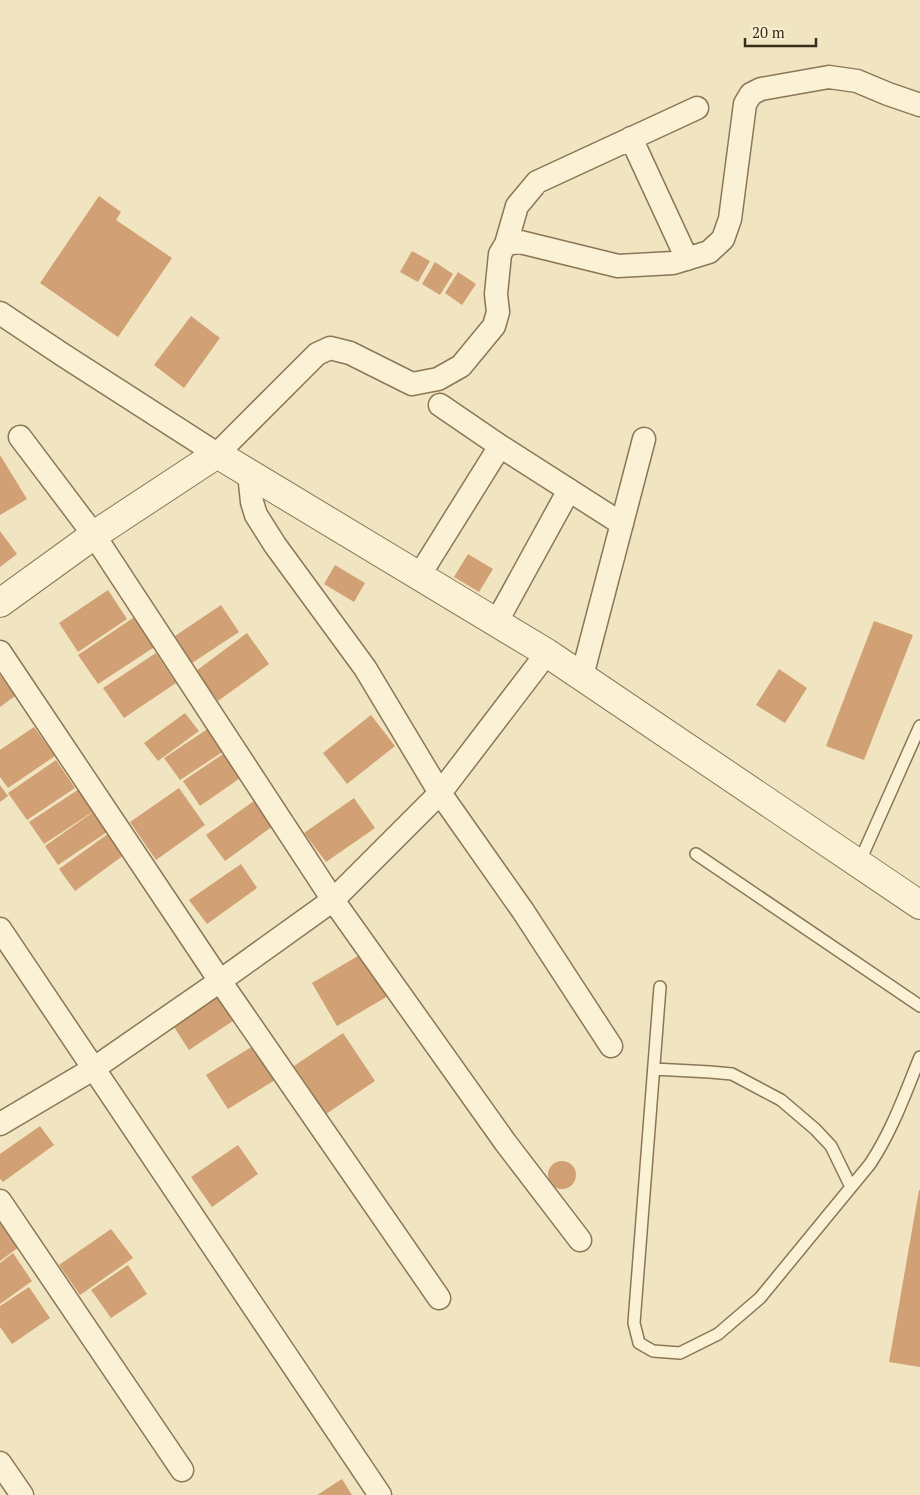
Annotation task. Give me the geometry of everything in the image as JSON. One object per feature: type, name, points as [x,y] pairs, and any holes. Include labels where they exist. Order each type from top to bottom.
[{"type":"street","points":[[506,244],[520,242],[618,266],[673,263],[710,252],[723,239],[730,219],[745,104],[752,94],[761,89],[829,76],[856,81],[920,105]]},
{"type":"street","points":[[0,604],[94,535],[217,454],[318,354],[330,348],[350,353],[412,384],[438,379],[461,366],[494,326],[498,312],[496,294],[500,254],[506,244],[517,206],[537,182],[697,108]]},
{"type":"street","points":[[631,138],[687,259]]},
{"type":"street","points":[[0,313],[217,454],[547,653],[920,905]]},
{"type":"street","points":[[440,405],[622,524]]},
{"type":"street","points":[[20,437],[94,535],[333,900],[505,1142],[580,1240]]},
{"type":"street","points":[[582,676],[644,439]]},
{"type":"street","points":[[420,576],[500,446]]},
{"type":"street","points":[[248,473],[256,515],[275,545],[365,668],[440,793],[523,911],[611,1046]]},
{"type":"street","points":[[496,623],[569,490]]},
{"type":"street","points":[[0,652],[220,981],[439,1298]]},
{"type":"street","points":[[0,1124],[92,1069],[333,900],[440,793],[547,653]]},
{"type":"street","points":[[0,929],[92,1069],[380,1495]]},
{"type":"street","points":[[0,1201],[182,1470]]},
{"type":"street","points":[[0,1463],[22,1495]]},
{"type":"lane","points":[[859,863],[920,726]]},
{"type":"lane","points":[[696,854],[920,1006]]},
{"type":"lane","points":[[660,986],[634,1323],[639,1343],[654,1351],[680,1353],[718,1334],[760,1298],[870,1164],[893,1125],[920,1057]]},
{"type":"lane","points":[[654,1069],[732,1074],[781,1100],[815,1128],[831,1146],[851,1188]]},
{"type":"building","points":[[99,196],[121,212],[116,220],[172,258],[118,337],[40,283]]},
{"type":"building","points":[[412,251],[430,261],[418,282],[400,272]]},
{"type":"building","points":[[435,262],[453,274],[440,295],[422,284]]},
{"type":"building","points":[[458,272],[476,284],[462,305],[445,293]]},
{"type":"building","points":[[191,316],[220,338],[184,388],[154,365]]},
{"type":"building","points":[[0,455],[27,499],[0,515]]},
{"type":"building","points":[[0,531],[17,554],[0,567]]},
{"type":"building","points":[[468,554],[493,569],[479,592],[454,577]]},
{"type":"building","points":[[335,565],[365,583],[354,602],[324,584]]},
{"type":"building","points":[[108,590],[127,619],[78,652],[59,623]]},
{"type":"building","points":[[221,605],[239,632],[192,663],[175,636]]},
{"type":"building","points":[[136,616],[156,646],[98,684],[78,655]]},
{"type":"building","points":[[874,621],[913,635],[864,760],[826,746]]},
{"type":"building","points":[[247,633],[269,664],[218,701],[196,671]]},
{"type":"building","points":[[156,653],[176,683],[124,718],[103,688]]},
{"type":"building","points":[[779,669],[807,688],[785,723],[756,705]]},
{"type":"building","points":[[0,675],[15,696],[0,707]]},
{"type":"building","points":[[185,713],[199,731],[158,761],[144,743]]},
{"type":"building","points":[[371,715],[395,746],[347,784],[323,753]]},
{"type":"building","points":[[212,726],[227,749],[180,780],[164,758]]},
{"type":"building","points":[[34,727],[55,756],[8,788],[0,777],[0,750]]},
{"type":"building","points":[[229,750],[246,774],[200,806],[183,781]]},
{"type":"building","points":[[56,760],[75,788],[27,820],[8,793]]},
{"type":"building","points":[[0,785],[8,796],[0,802]]},
{"type":"building","points":[[179,788],[205,825],[156,860],[130,822]]},
{"type":"building","points":[[79,789],[94,811],[44,844],[29,822]]},
{"type":"building","points":[[354,798],[375,828],[326,862],[304,833]]},
{"type":"building","points":[[254,801],[273,826],[225,861],[206,835]]},
{"type":"building","points":[[96,810],[110,830],[58,865],[45,846]]},
{"type":"building","points":[[112,831],[128,852],[75,891],[59,869]]},
{"type":"building","points":[[241,864],[257,888],[207,924],[189,900]]},
{"type":"building","points":[[363,953],[388,996],[337,1026],[312,983]]},
{"type":"building","points":[[222,992],[239,1017],[189,1050],[172,1024]]},
{"type":"building","points":[[343,1033],[375,1081],[326,1114],[294,1066]]},
{"type":"building","points":[[253,1046],[275,1080],[228,1109],[206,1075]]},
{"type":"building","points":[[40,1126],[54,1145],[3,1182],[0,1179],[0,1154]]},
{"type":"building","points":[[238,1145],[258,1174],[212,1207],[191,1177]]},
{"type":"building","points":[[562,1161],[572,1165],[576,1175],[572,1185],[562,1189],[552,1185],[548,1175],[552,1165]]},
{"type":"building","points":[[920,1190],[920,1367],[889,1362]]},
{"type":"building","points":[[0,1218],[23,1244],[0,1261]]},
{"type":"building","points":[[111,1229],[133,1258],[80,1295],[59,1265]]},
{"type":"building","points":[[13,1253],[32,1281],[0,1304],[0,1263]]},
{"type":"building","points":[[128,1265],[147,1294],[111,1318],[91,1290]]},
{"type":"building","points":[[29,1287],[50,1318],[12,1344],[0,1327],[0,1306]]},
{"type":"building","points":[[342,1479],[352,1495],[317,1495]]}]
